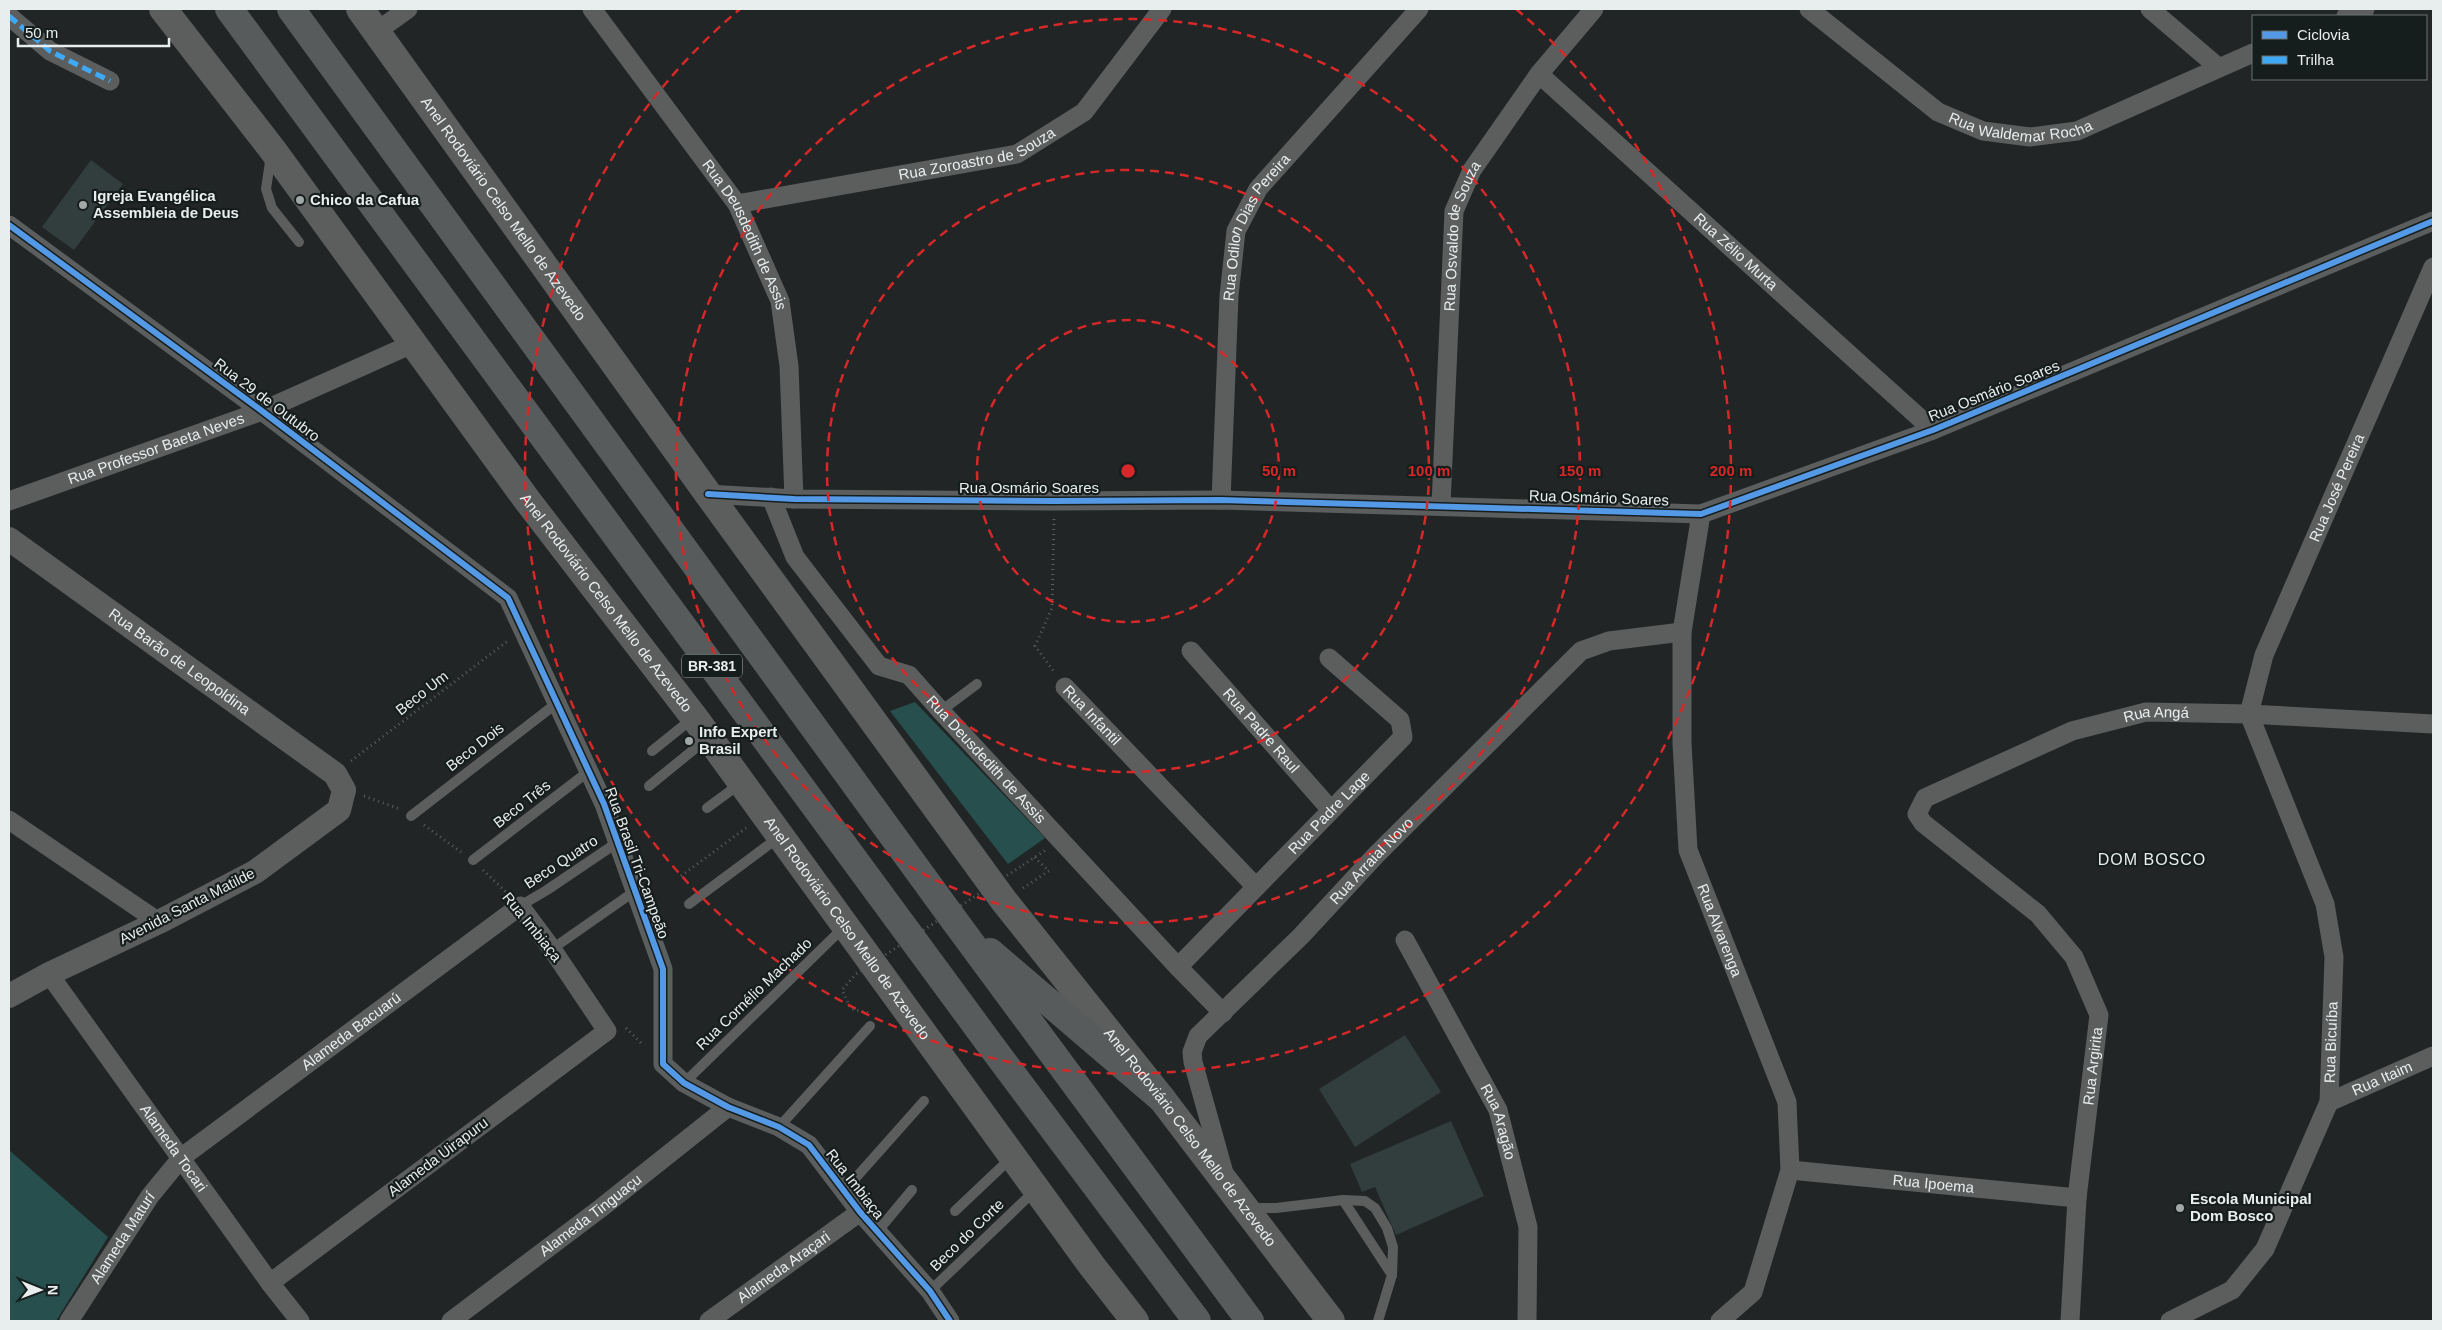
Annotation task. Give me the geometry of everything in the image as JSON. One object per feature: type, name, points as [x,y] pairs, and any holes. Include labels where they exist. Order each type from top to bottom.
[{"type":"highway","name":"BR-381","points":[[230,9],[989,1043],[1197,1321]]},
{"type":"highway","name":"BR-381","points":[[291,9],[954,920],[1250,1321]]},
{"type":"highway","points":[[954,920],[1162,1099]]},
{"type":"highway","points":[[1125,1225],[1176,1321]]},
{"type":"main road","name":"Anel Rodoviário Celso Mello de Azevedo","points":[[164,9],[272,149],[412,344],[701,727],[1012,1156],[1135,1321]]},
{"type":"main road","name":"Anel Rodoviário Celso Mello de Azevedo","points":[[360,9],[708,494],[1004,900],[1162,1099],[1331,1321]]},
{"type":"street","points":[[376,31],[408,9]]},
{"type":"street","name":"Rua Deusdedith de Assis","points":[[592,9],[737,204],[780,301],[789,366],[794,499]]},
{"type":"street","name":"Rua Zoroastro de Souza","points":[[737,204],[1017,154],[1084,112],[1162,9]]},
{"type":"street","name":"Rua Odilon Dias Pereira","points":[[1221,500],[1229,296],[1236,231],[1258,189],[1419,9]]},
{"type":"street","name":"Rua Osvaldo de Souza","points":[[1441,505],[1454,211],[1472,170],[1539,74],[1594,9]]},
{"type":"street","name":"Rua Waldemar Rocha","points":[[1809,9],[1938,112],[1983,131],[2030,137],[2077,132],[2218,67],[2252,53]]},
{"type":"street","points":[[2150,9],[2218,67]]},
{"type":"street","points":[[2349,15],[2365,9]]},
{"type":"street","points":[[9,16],[50,51],[110,81]]},
{"type":"street","name":"Rua Zélio Murta","points":[[1539,74],[1933,430]]},
{"type":"street","name":"Rua Osmário Soares","points":[[708,494],[794,499],[1221,500],[1701,514],[1933,430],[2433,221]]},
{"type":"street","name":"Rua 29 de Outubro","points":[[9,225],[262,411],[508,598]]},
{"type":"street","name":"Rua José Pereira","points":[[2249,714],[2264,655],[2433,267]]},
{"type":"street","name":"Rua Professor Baeta Neves","points":[[9,501],[262,411],[412,344]]},
{"type":"street","name":"Rua Deusdedith de Assis","points":[[771,497],[795,557],[879,666],[909,675],[1178,967],[1223,1013]]},
{"type":"street","name":"Rua Alvarenga","points":[[1701,514],[1682,632],[1682,743],[1688,850],[1787,1102],[1790,1170],[1753,1292],[1720,1321]]},
{"type":"street","name":"Rua Barão de Leopoldina","points":[[9,539],[339,782]]},
{"type":"street","name":"Rua Brasil Tri-Campeão","points":[[508,598],[589,771],[618,842],[663,969],[663,1064]]},
{"type":"street","name":"Rua Arraial Novo","points":[[1227,1186],[1192,1062],[1192,1052],[1198,1036],[1301,936],[1376,855],[1581,651],[1609,641],[1682,632]]},
{"type":"street","name":"Rua Padre Raul","points":[[1191,651],[1331,810]]},
{"type":"street","name":"Rua Padre Lage","points":[[1178,967],[1403,736],[1400,720],[1329,658]]},
{"type":"street","name":"Rua Infantil","points":[[1065,687],[1256,887]]},
{"type":"street","name":"Rua Angá","points":[[1923,823],[1917,814],[1925,798],[2072,730],[2146,712],[2249,714],[2433,724]]},
{"type":"street","name":"Rua Bicuíba","points":[[2170,1321],[2232,1290],[2265,1249],[2329,1102],[2334,957],[2325,904],[2249,714]]},
{"type":"street","name":"Avenida Santa Matilde","points":[[9,996],[49,974],[158,922],[255,872],[339,810],[339,782]]},
{"type":"street","points":[[9,820],[158,922]]},
{"type":"street","name":"Rua Argirita","points":[[1923,823],[2038,914],[2074,957],[2099,1015],[2076,1198],[2070,1321]]},
{"type":"street","name":"Rua Imbiaça","points":[[520,906],[552,949],[607,1031]]},
{"type":"street","name":"Alameda Bacuarú","points":[[182,1157],[520,906]]},
{"type":"street","name":"Rua Aragão","points":[[1406,940],[1498,1110],[1528,1227],[1527,1321]]},
{"type":"street","name":"Alameda Tocari","points":[[49,974],[182,1157],[270,1283],[300,1321]]},
{"type":"street","name":"Alameda Uirapuru","points":[[270,1283],[607,1031]]},
{"type":"street","name":"Rua Itaim","points":[[2329,1102],[2433,1056]]},
{"type":"street","name":"Rua Imbiaça","points":[[663,1064],[684,1083],[728,1106],[779,1127],[809,1145],[860,1212],[930,1291],[950,1321]]},
{"type":"street","name":"Alameda Tinguaçu","points":[[451,1321],[601,1208],[728,1106]]},
{"type":"street","name":"Alameda Maturí","points":[[68,1321],[150,1196],[182,1157]]},
{"type":"street","name":"Rua Ipoema","points":[[1790,1170],[2076,1198]]},
{"type":"street","name":"Alameda Araçari","points":[[710,1321],[860,1212]]},
{"type":"lane","points":[[272,149],[266,188],[272,208],[299,242]]},
{"type":"lane","points":[[941,711],[977,684]]},
{"type":"lane","name":"Beco Dois","points":[[411,816],[557,702]]},
{"type":"lane","points":[[652,751],[701,727]]},
{"type":"lane","points":[[649,786],[701,727]]},
{"type":"lane","name":"Beco Três","points":[[473,860],[589,771]]},
{"type":"lane","points":[[707,808],[741,782]]},
{"type":"lane","points":[[689,904],[772,825]]},
{"type":"lane","name":"Beco Quatro","points":[[520,906],[618,842]]},
{"type":"lane","points":[[552,949],[635,891]]},
{"type":"lane","name":"Rua Cornélio Machado","points":[[684,1083],[845,926]]},
{"type":"lane","points":[[779,1127],[870,1026]]},
{"type":"lane","points":[[844,1190],[924,1101]]},
{"type":"lane","points":[[955,1211],[1012,1156]]},
{"type":"lane","points":[[877,1232],[912,1190]]},
{"type":"lane","name":"Beco do Corte","points":[[930,1291],[1025,1200]]},
{"type":"lane","points":[[1343,1200],[1392,1275]]},
{"type":"lane","points":[[1244,1208],[1276,1208],[1343,1200],[1365,1201],[1375,1208],[1387,1228],[1393,1247],[1392,1275],[1378,1321]]},
{"type":"path","points":[[681,876],[772,825]]},
{"type":"path","points":[[868,1013],[851,1009],[842,990],[856,974],[1034,857],[1049,871],[1004,900]]},
{"type":"path","points":[[607,1031],[621,1023],[663,1064]]},
{"type":"shaded area","points":[[915,702],[1045,838],[1008,864],[890,711]]},
{"type":"shaded area","points":[[9,1150],[108,1237],[56,1321],[9,1321]]},
{"type":"building","name":"Igreja Evangélica Assembleia de Deus","points":[[91,160],[123,184],[74,250],[42,227]]},
{"type":"building","points":[[1405,1035],[1441,1092],[1355,1147],[1319,1089]]},
{"type":"building","points":[[1451,1121],[1484,1196],[1396,1235],[1375,1187],[1362,1192],[1350,1164]]},
{"type":"marked path","points":[[9,16],[50,51],[110,81]]},
{"type":"cycle path","points":[[708,494],[794,499],[1221,500],[1701,514],[1933,430],[2433,221]]},
{"type":"cycle path","points":[[9,225],[262,411],[508,598],[604,804],[663,969],[663,1064],[684,1083],[728,1107],[779,1127],[809,1145],[860,1212],[930,1291],[950,1321]]},
{"type":"place","name":"Chico da Cafua","points":[[300,200]]},
{"type":"place","name":"Igreja Evangélica Assembleia de Deus","points":[[83,205]]},
{"type":"place","name":"Info Expert Brasil","points":[[689,741]]},
{"type":"place","name":"Escola Municipal Dom Bosco","points":[[2180,1208]]},
{"type":"district","name":"DOM BOSCO","points":[[2152,859]]}]
